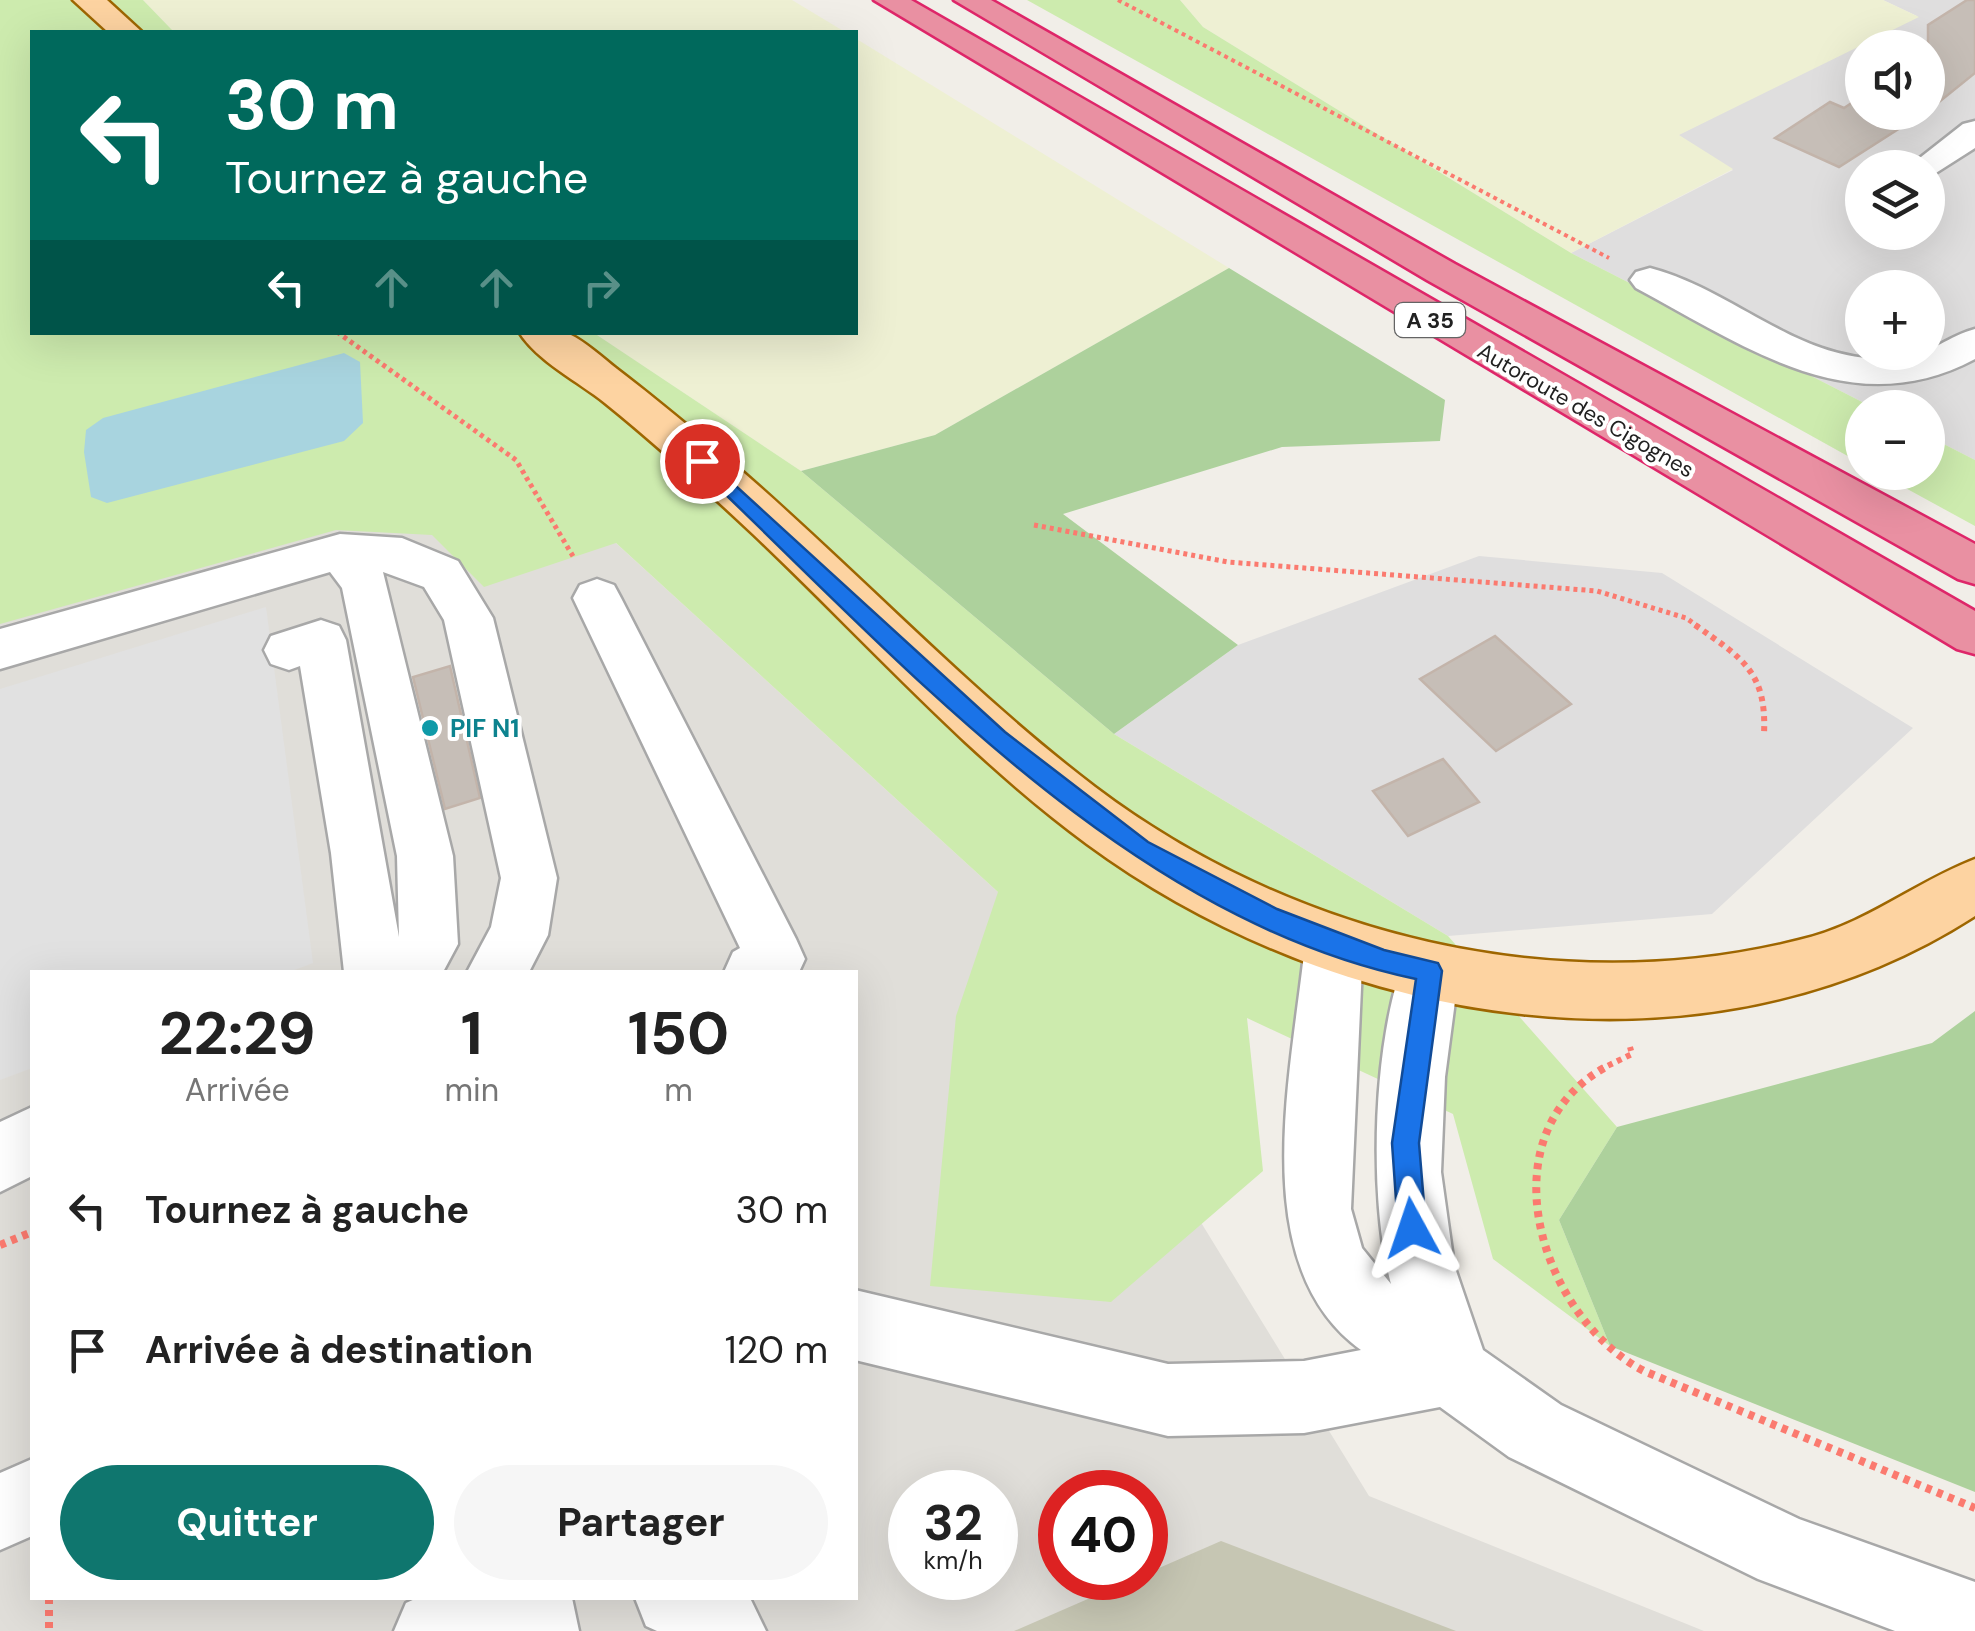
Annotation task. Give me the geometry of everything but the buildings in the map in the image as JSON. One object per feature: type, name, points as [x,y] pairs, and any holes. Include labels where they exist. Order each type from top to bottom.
[{"type":"highway","name":"Autoroute des Cigognes","points":[[889,0],[1975,635]]},
{"type":"highway","name":"Autoroute des Cigognes","points":[[969,0],[1442,272],[1975,566]]},
{"type":"main road","points":[[88,0],[124,30]]},
{"type":"main road","points":[[544,335],[622,391],[756,508],[998,738],[1140,849],[1268,917],[1334,944],[1429,971],[1514,986],[1614,992],[1752,982],[1880,940],[1975,885]]},
{"type":"street","points":[[1945,153],[1975,131]]},
{"type":"street","points":[[1650,280],[1821,365],[1862,375],[1914,370],[1975,342]]},
{"type":"street","points":[[340,551],[365,583],[424,856],[429,944],[410,970]]},
{"type":"street","points":[[0,649],[340,551],[402,556],[441,574],[468,618],[528,878],[519,936],[498,970]]},
{"type":"street","points":[[597,598],[775,959],[757,970]]},
{"type":"street","points":[[290,650],[321,640],[327,757],[351,886],[373,970]]},
{"type":"street","points":[[1334,944],[1319,1136],[1318,1209],[1333,1266],[1370,1314],[1454,1370],[1534,1431],[1786,1552],[1975,1621]]},
{"type":"street","points":[[1429,971],[1405,1143],[1412,1228],[1426,1304],[1454,1370]]},
{"type":"street","points":[[0,1159],[30,1140]]},
{"type":"street","points":[[858,1326],[1168,1400],[1304,1397],[1454,1370]]},
{"type":"street","points":[[0,1512],[30,1498]]},
{"type":"street","points":[[434,1631],[498,1600]]},
{"type":"street","points":[[533,1600],[538,1631]]},
{"type":"street","points":[[678,1600],[719,1620],[726,1631]]},
{"type":"path","points":[[1118,0],[1650,280]]},
{"type":"path","points":[[342,335],[516,460],[597,598]]},
{"type":"path","points":[[1034,525],[1228,562],[1597,590],[1686,618],[1740,656],[1766,698],[1764,734]]},
{"type":"path","points":[[1614,992],[1632,1054],[1593,1071],[1560,1099],[1539,1146],[1533,1200],[1551,1263],[1577,1314],[1630,1363],[1975,1508]]},
{"type":"path","points":[[0,1246],[30,1233]]},
{"type":"path","points":[[49,1600],[49,1631]]},
{"type":"shaded area","points":[[0,0],[30,30],[30,335],[388,335],[998,892],[1369,1496],[1704,1631],[0,1631]]},
{"type":"shaded area","points":[[143,0],[792,0],[842,30],[172,30]]},
{"type":"shaded area","points":[[1180,0],[1883,0],[1919,17],[1893,30],[1845,30],[1845,53],[1679,135],[1733,169],[1571,253],[1203,27]]},
{"type":"shaded area","points":[[1883,0],[1975,0],[1975,460],[1945,445],[1945,390],[1845,390],[1845,393],[1571,253],[1733,170],[1678,135],[1845,52],[1845,130],[1945,130],[1945,30],[1889,30],[1917,16]]},
{"type":"shaded area","points":[[858,40],[1229,268],[935,435],[801,471],[597,335],[858,335]]},
{"type":"shaded area","points":[[1479,556],[1662,573],[1913,728],[1712,914],[1448,936],[1114,734],[1238,645]]},
{"type":"shaded area","points":[[266,607],[313,963],[294,970],[30,970],[30,1069],[0,1080],[0,689]]},
{"type":"shaded area","points":[[1221,1541],[1456,1631],[1014,1631],[1085,1600],[1168,1600],[1168,1564]]},
{"type":"green space","points":[[0,0],[143,0],[172,30],[30,30],[30,335],[597,335],[801,471],[1114,734],[1448,936],[1617,1127],[1559,1220],[1610,1346],[1493,1259],[1453,1114],[1247,1018],[1263,1171],[1111,1302],[930,1286],[956,1016],[998,892],[616,543],[484,587],[432,535],[336,530],[0,624]]},
{"type":"green space","points":[[1027,0],[1180,0],[1203,27],[1571,253],[1845,393],[1845,455]]},
{"type":"green space","points":[[1229,268],[1445,400],[1440,441],[1282,447],[1063,514],[1238,645],[1114,734],[801,471],[935,435]]},
{"type":"green space","points":[[1945,445],[1975,460],[1975,526],[1909,490],[1945,490]]},
{"type":"green space","points":[[1975,1011],[1975,1492],[1610,1346],[1559,1220],[1617,1127],[1932,1043]]},
{"type":"water","points":[[344,353],[360,362],[363,423],[344,441],[107,503],[91,497],[84,452],[86,430],[103,418]]},
{"type":"place","name":"PIF N1","points":[[430,728]]},
{"type":"route","points":[[702,461],[998,738],[1140,849],[1268,917],[1384,961],[1429,971],[1405,1143],[1412,1228]]}]
